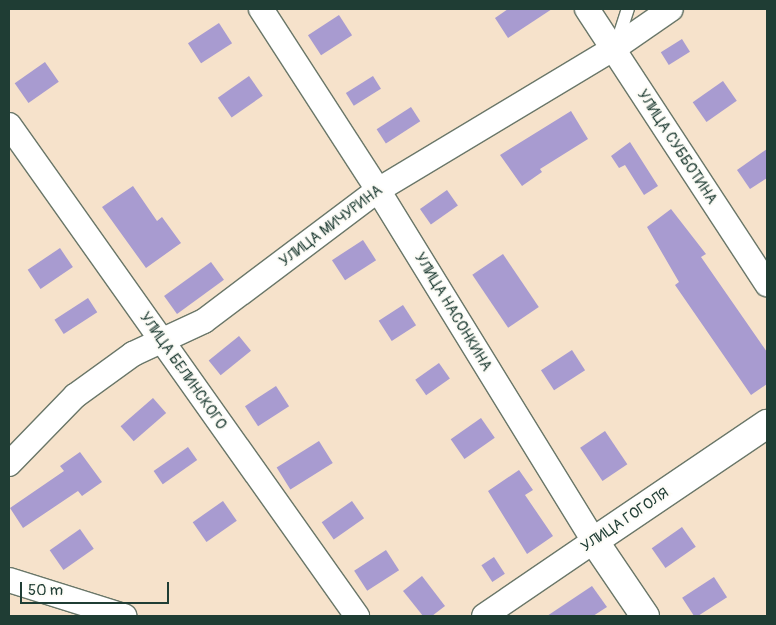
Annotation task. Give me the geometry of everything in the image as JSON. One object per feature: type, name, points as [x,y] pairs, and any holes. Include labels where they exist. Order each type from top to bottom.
[{"type":"street","name":"УЛИЦА НАСОНКИНА","points":[[261,9],[378,190],[594,541],[645,616]]},
{"type":"street","name":"УЛИЦА СУББОТИНА","points":[[587,9],[620,44],[767,284]]},
{"type":"street","name":"УЛИЦА МИЧУРИНА","points":[[9,464],[76,396],[133,354],[204,321],[378,190],[620,44],[671,9]]},
{"type":"street","name":"УЛИЦА БЕЛИНСКОГО","points":[[9,125],[357,616]]},
{"type":"street","name":"УЛИЦА ГОГОЛЯ","points":[[484,616],[767,424]]},
{"type":"street","points":[[9,580],[124,616]]},
{"type":"lane","points":[[620,44],[621,30],[628,9]]},
{"type":"building","points":[[508,9],[552,9],[508,38],[495,18]]},
{"type":"building","points":[[339,15],[352,35],[321,55],[308,35]]},
{"type":"building","points":[[219,23],[232,43],[201,63],[188,43]]},
{"type":"building","points":[[682,39],[690,52],[669,65],[661,52]]},
{"type":"building","points":[[45,62],[59,82],[28,103],[15,83]]},
{"type":"building","points":[[249,76],[263,96],[232,117],[218,98]]},
{"type":"building","points":[[373,76],[381,89],[354,106],[346,93]]},
{"type":"building","points":[[723,81],[737,101],[706,122],[693,102]]},
{"type":"building","points":[[411,107],[420,121],[386,144],[377,129]]},
{"type":"building","points":[[571,111],[588,139],[540,169],[542,172],[522,186],[500,155]]},
{"type":"building","points":[[630,142],[658,186],[644,195],[625,165],[619,168],[611,156]]},
{"type":"building","points":[[767,149],[767,178],[750,189],[737,170]]},
{"type":"building","points":[[133,186],[157,221],[162,217],[181,243],[146,268],[102,207]]},
{"type":"building","points":[[447,190],[458,206],[431,224],[420,209]]},
{"type":"building","points":[[671,209],[706,254],[701,257],[767,352],[767,384],[751,395],[675,285],[679,282],[647,227]]},
{"type":"building","points":[[363,240],[376,260],[345,280],[332,260]]},
{"type":"building","points":[[60,248],[73,267],[41,289],[28,270]]},
{"type":"building","points":[[503,254],[539,307],[508,328],[472,275]]},
{"type":"building","points":[[211,262],[224,280],[177,314],[164,296]]},
{"type":"building","points":[[88,298],[97,312],[64,334],[54,320]]},
{"type":"building","points":[[403,305],[416,325],[392,341],[379,321]]},
{"type":"building","points":[[239,336],[251,351],[221,375],[209,361]]},
{"type":"building","points":[[572,350],[585,370],[554,390],[541,370]]},
{"type":"building","points":[[439,363],[450,379],[426,395],[415,380]]},
{"type":"building","points":[[276,386],[289,406],[258,426],[245,406]]},
{"type":"building","points":[[153,398],[166,413],[134,441],[121,426]]},
{"type":"building","points":[[481,418],[495,438],[464,459],[451,439]]},
{"type":"building","points":[[605,431],[627,464],[602,481],[580,448]]},
{"type":"building","points":[[319,441],[333,463],[290,490],[277,467]]},
{"type":"building","points":[[188,447],[197,460],[163,484],[154,471]]},
{"type":"building","points":[[80,452],[102,482],[82,496],[78,491],[23,528],[10,508],[64,471],[60,466]]},
{"type":"building","points":[[519,470],[533,490],[525,495],[553,536],[527,554],[488,491]]},
{"type":"building","points":[[223,501],[237,521],[206,542],[193,522]]},
{"type":"building","points":[[352,501],[364,518],[334,539],[322,522]]},
{"type":"building","points":[[682,527],[696,547],[665,568],[652,548]]},
{"type":"building","points":[[80,529],[94,549],[63,570],[50,550]]},
{"type":"building","points":[[386,550],[399,570],[367,591],[354,571]]},
{"type":"building","points":[[494,557],[505,574],[492,582],[481,565]]},
{"type":"building","points":[[422,576],[445,606],[432,616],[423,616],[403,591]]},
{"type":"building","points":[[714,577],[727,597],[698,616],[694,616],[682,598]]},
{"type":"building","points":[[592,586],[607,607],[593,616],[547,616]]}]
